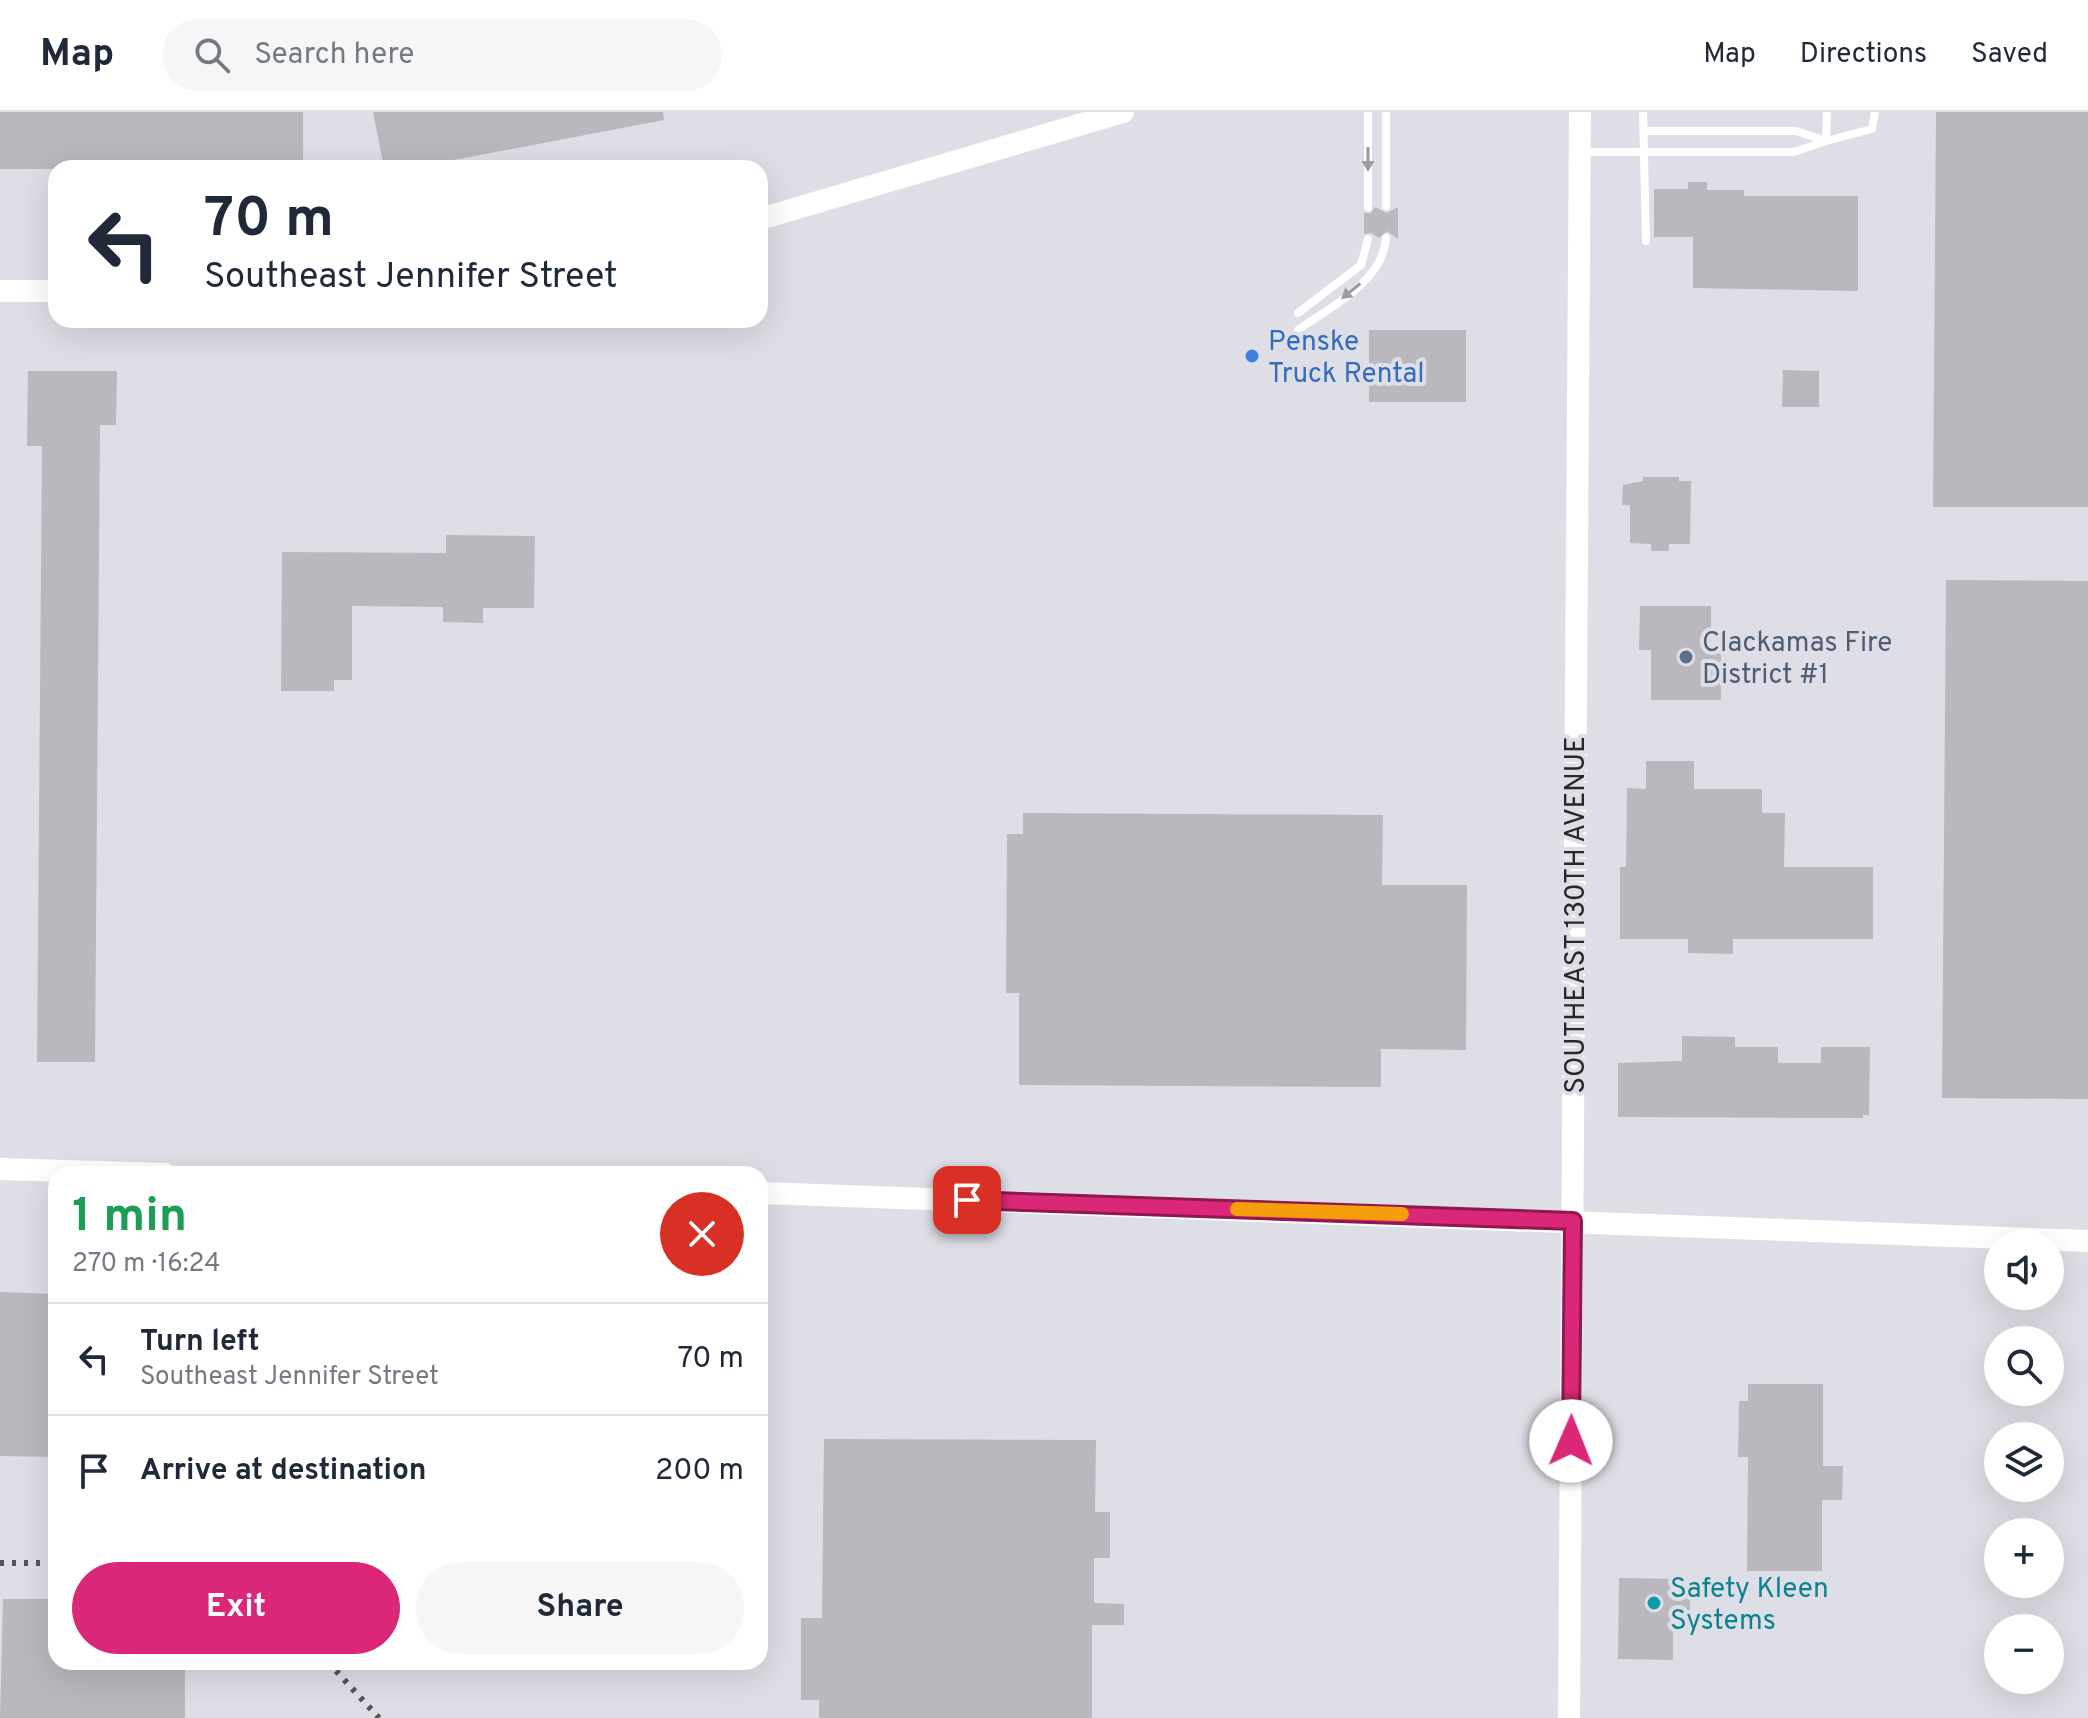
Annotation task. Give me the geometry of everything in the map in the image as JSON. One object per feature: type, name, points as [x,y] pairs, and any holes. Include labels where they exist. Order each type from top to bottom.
[{"type":"street","points":[[768,217],[1123,112]]},
{"type":"street","name":"SOUTHEAST 130TH AVENUE","points":[[1569,1718],[1580,112]]},
{"type":"street","points":[[0,291],[48,291]]},
{"type":"street","points":[[0,1169],[48,1170]]},
{"type":"street","points":[[768,1193],[2088,1241]]},
{"type":"lane","points":[[1368,112],[1368,207]]},
{"type":"lane","points":[[1386,112],[1386,206]]},
{"type":"lane","points":[[1643,112],[1646,241]]},
{"type":"lane","points":[[1826,141],[1827,112]]},
{"type":"lane","points":[[1579,152],[1794,152],[1872,129],[1875,112]]},
{"type":"lane","points":[[1644,131],[1796,131],[1826,141]]},
{"type":"lane","points":[[1298,330],[1355,289],[1379,265],[1386,238]]},
{"type":"lane","points":[[1298,313],[1355,272],[1367,252],[1368,239]]},
{"type":"building","points":[[0,112],[303,112],[303,160],[48,160],[48,169],[0,169]]},
{"type":"building","points":[[373,112],[663,112],[664,120],[454,160],[382,160]]},
{"type":"building","points":[[1936,112],[2088,112],[2088,507],[1933,507]]},
{"type":"building","points":[[1688,182],[1707,182],[1707,190],[1744,190],[1744,196],[1858,196],[1858,291],[1693,288],[1693,237],[1654,237],[1654,189],[1688,189]]},
{"type":"building","points":[[1375,207],[1387,213],[1398,207],[1398,239],[1387,231],[1379,238],[1371,233],[1364,234],[1364,213],[1371,213]]},
{"type":"building","points":[[1369,330],[1466,330],[1466,402],[1369,402]]},
{"type":"building","points":[[1783,370],[1819,371],[1819,407],[1782,407]]},
{"type":"building","points":[[28,371],[117,371],[116,425],[100,425],[95,1062],[37,1062],[42,446],[27,446]]},
{"type":"building","points":[[1643,477],[1679,477],[1679,481],[1691,481],[1690,544],[1669,544],[1669,551],[1651,551],[1651,544],[1630,543],[1630,505],[1622,505],[1623,485],[1643,481]]},
{"type":"building","points":[[446,535],[535,536],[534,608],[483,608],[483,623],[443,622],[443,607],[352,606],[352,680],[334,680],[334,691],[281,691],[282,552],[446,553]]},
{"type":"building","points":[[1946,580],[2088,581],[2088,1099],[1942,1098]]},
{"type":"building","name":"Clackamas Fire District #1","points":[[1640,606],[1711,606],[1711,650],[1721,650],[1721,700],[1651,700],[1651,650],[1639,650]]},
{"type":"building","points":[[1646,761],[1694,761],[1694,789],[1762,789],[1762,813],[1785,813],[1784,867],[1873,867],[1873,939],[1733,939],[1733,954],[1688,953],[1688,939],[1620,939],[1620,867],[1626,867],[1627,788],[1646,789]]},
{"type":"building","points":[[1023,813],[1383,815],[1382,885],[1467,885],[1466,1050],[1381,1049],[1381,1087],[1019,1085],[1019,993],[1006,993],[1007,834],[1023,834]]},
{"type":"building","points":[[1682,1036],[1735,1037],[1735,1047],[1778,1047],[1778,1063],[1821,1063],[1821,1047],[1870,1047],[1869,1115],[1863,1115],[1863,1118],[1618,1117],[1618,1063],[1682,1061]]},
{"type":"building","points":[[0,1292],[48,1294],[48,1457],[0,1456]]},
{"type":"building","points":[[1748,1384],[1823,1384],[1823,1466],[1843,1466],[1842,1500],[1822,1500],[1822,1571],[1747,1571],[1748,1457],[1738,1457],[1739,1401],[1748,1401]]},
{"type":"building","points":[[824,1439],[1096,1440],[1095,1512],[1110,1512],[1110,1558],[1094,1558],[1094,1603],[1124,1604],[1124,1625],[1092,1625],[1092,1718],[819,1718],[819,1700],[801,1700],[801,1618],[822,1618]]},
{"type":"building","name":"Safety Kleen Systems","points":[[1619,1578],[1690,1579],[1690,1627],[1673,1627],[1673,1660],[1618,1659]]},
{"type":"building","points":[[3,1599],[48,1599],[48,1670],[185,1670],[185,1718],[0,1718]]},
{"type":"railway","points":[[0,1563],[48,1563]]},
{"type":"railway","points":[[335,1670],[379,1718]]},
{"type":"slow traffic","points":[[1237,1209],[1402,1214]]},
{"type":"place","name":"Penske Truck Rental","points":[[1252,356]]},
{"type":"place","name":"Clackamas Fire District #1","points":[[1686,657]]},
{"type":"place","name":"Safety Kleen Systems","points":[[1654,1603]]},
{"type":"route","points":[[967,1200],[1573,1221],[1571,1441]]}]
